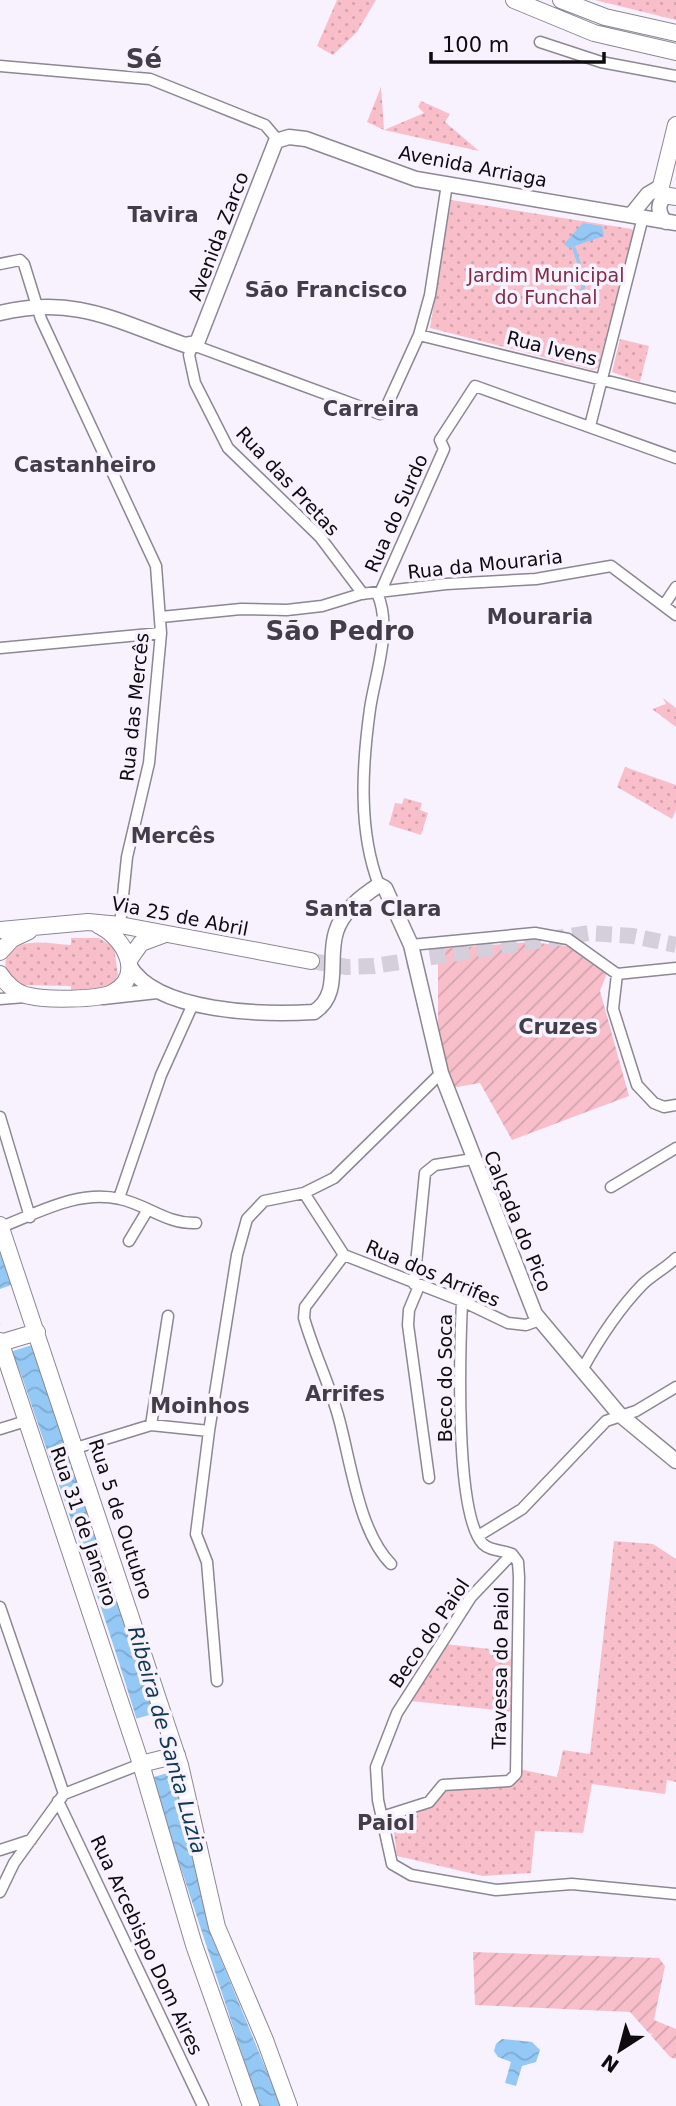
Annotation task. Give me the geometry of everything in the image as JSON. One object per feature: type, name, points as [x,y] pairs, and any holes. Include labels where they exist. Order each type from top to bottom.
[{"type":"main road","points":[[514,0],[594,33],[676,49]]},
{"type":"main road","points":[[561,0],[605,17],[670,32],[676,49]]},
{"type":"main road","points":[[668,193],[676,125]]},
{"type":"main road","points":[[89,922],[119,938],[129,963]]},
{"type":"main road","name":"Via 25 de Abril","points":[[0,930],[89,922],[120,925],[311,961]]},
{"type":"main road","points":[[0,952],[12,939],[40,925]]},
{"type":"main road","points":[[0,974],[8,986],[29,996],[100,997],[118,989],[141,943],[166,934]]},
{"type":"main road","name":"Rua 5 de Outubro","points":[[0,1226],[188,1790],[217,1927],[265,2040],[289,2106]]},
{"type":"main road","points":[[0,1342],[37,1332]]},
{"type":"main road","name":"Rua 31 de Janeiro","points":[[0,1342],[141,1764],[194,1945],[251,2106]]},
{"type":"main road","points":[[141,1764],[177,1755]]},
{"type":"street","points":[[540,42],[601,62],[676,76]]},
{"type":"street","points":[[0,66],[150,79],[265,125],[277,139]]},
{"type":"street","name":"Avenida Arriaga","points":[[277,139],[306,139],[396,173],[447,184],[671,222]]},
{"type":"street","name":"Avenida Zarco","points":[[193,345],[199,339],[277,139]]},
{"type":"street","points":[[0,313],[37,306],[94,310],[380,414],[387,408],[419,335],[430,295],[447,184]]},
{"type":"street","points":[[668,193],[648,194],[637,216],[603,378],[590,426],[676,458]]},
{"type":"street","name":"Avenida Arriaga","points":[[668,193],[659,207],[660,214],[671,222]]},
{"type":"street","name":"Rua das Mercês","points":[[0,264],[22,262],[37,306],[155,559],[161,633],[149,763],[127,857],[120,925]]},
{"type":"street","name":"Rua Ivens","points":[[419,335],[676,398]]},
{"type":"street","name":"Rua das Pretas","points":[[193,345],[189,355],[195,383],[228,447],[320,537],[363,594]]},
{"type":"street","name":"Rua do Surdo","points":[[379,593],[442,445],[475,386],[590,426]]},
{"type":"street","name":"Rua da Mouraria","points":[[161,617],[241,609],[286,610],[322,606],[363,594],[446,584],[536,579],[611,566],[664,605]]},
{"type":"street","points":[[676,587],[664,605],[676,615]]},
{"type":"street","points":[[129,963],[138,979],[158,991],[192,1004],[300,1013],[314,1012],[322,1007],[332,984],[334,942],[340,923],[356,901],[379,885],[368,855],[364,805],[369,712],[383,629],[379,593]]},
{"type":"street","points":[[0,648],[161,633]]},
{"type":"street","name":"Calçada do Pico","points":[[379,885],[390,894],[411,945],[441,1073],[507,1249],[540,1320],[619,1414],[676,1461]]},
{"type":"street","points":[[411,945],[535,933],[568,939],[617,974],[676,968]]},
{"type":"street","points":[[617,974],[613,1009],[637,1085],[654,1103],[664,1107],[676,1105]]},
{"type":"street","points":[[100,997],[158,991]]},
{"type":"street","points":[[0,999],[29,996]]},
{"type":"street","points":[[120,1198],[161,1075],[192,1004]]},
{"type":"street","points":[[217,1681],[206,1562],[196,1534],[209,1431],[237,1255],[247,1219],[264,1201],[304,1193],[334,1178],[441,1073]]},
{"type":"street","points":[[0,1117],[30,1217]]},
{"type":"street","points":[[611,1187],[676,1148]]},
{"type":"street","points":[[429,1478],[408,1325],[409,1310],[417,1285],[425,1172],[435,1165],[473,1159]]},
{"type":"street","name":"Rua dos Arrifes","points":[[304,1193],[344,1255],[462,1301],[508,1324],[526,1325],[540,1320]]},
{"type":"street","points":[[0,1226],[30,1217],[72,1199],[120,1198],[177,1223],[196,1223]]},
{"type":"street","points":[[129,1241],[147,1210]]},
{"type":"street","points":[[344,1255],[306,1307],[304,1318],[331,1395],[355,1483],[378,1550],[391,1564]]},
{"type":"street","points":[[582,1370],[600,1336],[624,1304],[675,1259]]},
{"type":"street","name":"Beco do Soca","points":[[462,1301],[458,1418],[470,1507],[478,1536]]},
{"type":"street","points":[[151,1425],[168,1316]]},
{"type":"street","points":[[512,1554],[489,1549],[478,1536],[522,1509],[606,1421],[636,1410],[676,1387]]},
{"type":"street","points":[[0,1429],[26,1420]]},
{"type":"street","points":[[76,1448],[151,1425],[209,1431]]},
{"type":"street","name":"Travessa do Paiol","points":[[382,1817],[429,1802],[443,1785],[509,1781],[516,1771],[519,1566],[512,1554]]},
{"type":"street","name":"Beco do Paiol","points":[[512,1554],[471,1598],[397,1713],[376,1767],[377,1800],[392,1864],[411,1875],[496,1890],[572,1884],[676,1894]]},
{"type":"street","name":"Rua Arcebispo Dom Aires","points":[[0,1607],[64,1809],[204,2106]]},
{"type":"street","points":[[0,1892],[8,1869],[61,1797],[141,1764]]},
{"type":"street","points":[[8,1869],[1,1850],[31,1840]]},
{"type":"green space","points":[[337,0],[376,0],[357,32],[333,55],[317,46]]},
{"type":"green space","points":[[595,0],[676,0],[676,20]]},
{"type":"green space","points":[[381,87],[384,130],[367,122]]},
{"type":"green space","points":[[421,101],[450,114],[445,122],[479,151],[384,130],[424,113],[418,107]]},
{"type":"green space","name":"Jardim Municipal do Funchal","points":[[451,200],[632,229],[634,233],[598,368],[593,370],[430,328]]},
{"type":"green space","points":[[620,339],[649,346],[640,382],[612,372]]},
{"type":"green space","points":[[663,698],[676,708],[676,727],[652,709],[666,704]]},
{"type":"green space","points":[[625,767],[676,785],[676,810],[672,819],[617,787]]},
{"type":"green space","points":[[404,798],[422,803],[420,810],[428,813],[421,835],[389,825],[395,803],[402,804]]},
{"type":"green space","points":[[71,938],[99,938],[114,947],[118,975],[109,986],[98,990],[71,991],[71,986],[22,985],[8,975],[6,958],[18,946],[35,943],[71,945]]},
{"type":"green space","points":[[530,942],[567,946],[607,973],[600,991],[629,1096],[512,1140],[480,1083],[451,1088],[438,1025],[438,949]]},
{"type":"green space","points":[[614,1541],[653,1544],[676,1559],[676,1782],[667,1780],[665,1794],[592,1784],[583,1833],[535,1831],[531,1873],[483,1876],[397,1856],[392,1817],[431,1805],[447,1789],[512,1784],[519,1769],[557,1777],[563,1750],[590,1754]]},
{"type":"green space","points":[[445,1644],[516,1652],[515,1712],[411,1701]]},
{"type":"green space","points":[[473,1952],[659,1958],[665,1966],[654,2020],[676,2029],[676,2059],[670,2057],[630,2012],[475,2005]]},
{"type":"water","points":[[583,223],[602,226],[604,236],[569,248],[564,244]]},
{"type":"water","points":[[0,1243],[173,1767],[211,1935],[281,2106],[259,2106],[179,1862],[173,1854],[141,1733],[122,1674],[22,1377],[0,1322]]},
{"type":"water","points":[[502,2039],[532,2042],[540,2050],[536,2062],[522,2066],[516,2086],[505,2083],[511,2062],[498,2057],[494,2051],[496,2044]]},
{"type":"pier","points":[[14,1284],[35,1344],[10,1352],[0,1322],[0,1289]]},
{"type":"pier","points":[[156,1713],[174,1771],[154,1777],[135,1719]]},
{"type":"waterway","points":[[574,248],[585,282],[576,307]]},
{"type":"tunnel","points":[[311,961],[347,967],[374,966],[589,933],[633,936],[676,945]]},
{"type":"district","name":"Sé","points":[[144,59]]},
{"type":"district","name":"Tavira","points":[[163,215]]},
{"type":"district","name":"São Francisco","points":[[326,290]]},
{"type":"district","name":"Carreira","points":[[371,409]]},
{"type":"district","name":"Castanheiro","points":[[85,465]]},
{"type":"district","name":"Mouraria","points":[[540,617]]},
{"type":"district","name":"São Pedro","points":[[340,631]]},
{"type":"district","name":"Mercês","points":[[173,836]]},
{"type":"district","name":"Santa Clara","points":[[373,909]]},
{"type":"district","name":"Cruzes","points":[[558,1027]]},
{"type":"district","name":"Arrifes","points":[[345,1394]]},
{"type":"district","name":"Moinhos","points":[[200,1406]]},
{"type":"district","name":"Paiol","points":[[386,1823]]},
{"type":"water label","name":"Ribeira de Santa Luzia","points":[[167,1740]]}]
